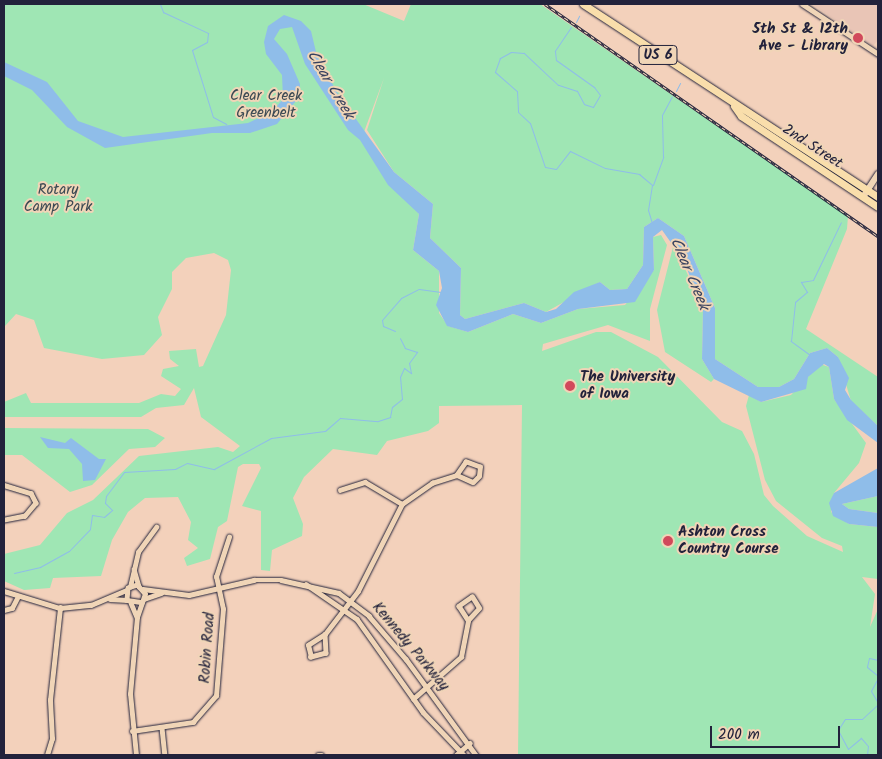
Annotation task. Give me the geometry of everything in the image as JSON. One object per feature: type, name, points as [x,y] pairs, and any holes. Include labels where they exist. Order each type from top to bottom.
[{"type":"main road","name":"2nd Street","points":[[583,4],[733,106],[740,116],[878,207]]},
{"type":"main road","name":"2nd Street","points":[[733,106],[747,109],[878,195]]},
{"type":"main road","points":[[863,197],[878,174]]},
{"type":"main road","points":[[872,203],[878,195]]},
{"type":"street","points":[[802,4],[878,54]]},
{"type":"street","points":[[325,634],[326,653],[312,657],[308,645],[325,634],[346,608],[402,504],[426,486],[457,476],[473,482],[479,476],[480,468],[466,462],[457,476]]},
{"type":"street","points":[[340,490],[365,482],[402,504]]},
{"type":"street","points":[[4,485],[31,493],[36,503],[25,516],[4,520]]},
{"type":"street","points":[[137,617],[129,602],[128,588],[148,535],[156,527]]},
{"type":"street","name":"Robin Road","points":[[132,731],[193,722],[216,696],[223,609],[217,572],[229,538]]},
{"type":"street","points":[[134,569],[143,600],[137,617],[130,694],[132,731],[136,755]]},
{"type":"street","name":"Kennedy Parkway","points":[[128,588],[189,595],[219,590],[254,580],[302,582],[325,587],[350,600],[369,616],[428,688],[470,743],[476,755]]},
{"type":"street","name":"Kennedy Parkway","points":[[302,582],[346,608],[365,627],[413,699],[462,753]]},
{"type":"street","points":[[4,591],[60,608],[108,599],[128,588]]},
{"type":"street","name":"Kennedy Parkway","points":[[129,602],[143,600],[162,592]]},
{"type":"street","points":[[4,610],[12,608],[18,596]]},
{"type":"street","points":[[413,699],[428,688],[461,657],[468,620],[479,608],[472,597],[459,606],[468,620]]},
{"type":"street","points":[[108,599],[129,602]]},
{"type":"street","points":[[47,755],[52,739],[50,710],[60,608]]},
{"type":"street","points":[[162,728],[165,755]]},
{"type":"street","points":[[456,755],[462,753],[470,743]]},
{"type":"shaded area","points":[[812,4],[878,4],[878,40],[873,46]]},
{"type":"green space","name":"The University of Iowa","points":[[4,4],[363,4],[404,21],[411,4],[540,4],[848,216],[847,229],[806,329],[878,377],[878,426],[851,401],[838,357],[827,348],[810,353],[794,379],[779,387],[758,387],[715,359],[715,308],[684,236],[658,218],[644,227],[643,265],[627,289],[610,290],[600,282],[546,312],[524,303],[465,319],[460,315],[461,268],[430,238],[433,204],[394,172],[367,130],[384,78],[361,140],[419,214],[413,250],[439,271],[439,313],[448,326],[468,332],[513,314],[541,323],[578,309],[625,305],[654,270],[653,237],[661,235],[667,245],[650,309],[650,341],[608,325],[543,344],[542,351],[596,332],[611,332],[658,357],[722,422],[742,431],[754,454],[764,495],[773,506],[807,536],[843,552],[842,546],[822,538],[776,501],[765,480],[746,406],[749,395],[761,402],[791,395],[820,364],[829,367],[834,399],[866,443],[859,463],[834,493],[831,512],[849,524],[878,527],[878,579],[862,577],[875,594],[870,627],[878,609],[878,755],[518,755],[522,405],[439,406],[439,423],[428,431],[387,441],[377,455],[333,449],[304,477],[293,498],[303,524],[302,536],[272,550],[270,571],[261,570],[261,511],[242,506],[261,468],[259,464],[243,464],[238,467],[227,521],[218,527],[210,559],[187,566],[184,558],[198,548],[188,540],[191,522],[178,497],[145,498],[128,512],[112,540],[101,576],[53,578],[50,588],[24,590],[4,581],[4,554],[40,545],[67,513],[93,500],[139,456],[218,447],[233,452],[240,446],[201,417],[194,388],[184,405],[156,408],[141,417],[4,417],[4,402],[26,393],[31,403],[139,403],[161,394],[175,396],[181,389],[161,376],[163,369],[179,366],[170,359],[169,351],[196,349],[199,367],[203,366],[226,315],[231,270],[228,260],[214,253],[186,258],[172,272],[172,289],[158,317],[162,335],[144,355],[102,359],[44,348],[34,320],[16,314],[5,326],[4,348]]},
{"type":"green space","points":[[674,243],[703,310],[702,359],[714,379],[711,382],[665,352],[657,310]]},
{"type":"green space","points":[[4,428],[148,429],[165,438],[155,447],[129,449],[92,485],[70,492],[22,455],[4,455]]},
{"type":"green space","points":[[878,496],[878,513],[849,509],[842,504]]},
{"type":"water","name":"Clear Creek","points":[[284,15],[301,21],[311,31],[317,56],[338,94],[394,172],[433,204],[430,238],[461,268],[460,315],[465,319],[524,303],[546,312],[556,309],[574,292],[600,282],[610,290],[627,289],[643,265],[644,227],[658,218],[684,236],[715,308],[715,359],[758,387],[779,387],[794,379],[810,353],[827,348],[838,357],[849,378],[845,390],[851,400],[878,426],[878,443],[847,420],[834,399],[829,367],[824,364],[808,377],[806,389],[761,402],[714,379],[702,359],[703,310],[684,261],[662,230],[653,237],[654,270],[635,302],[578,309],[541,323],[513,314],[468,332],[447,326],[436,305],[442,288],[439,271],[413,250],[419,214],[388,185],[360,140],[348,130],[305,64],[292,27],[280,29],[274,39],[287,54],[300,84],[300,96],[277,124],[250,133],[212,133],[105,148],[67,127],[32,90],[4,76],[4,62],[47,82],[78,121],[123,137],[248,123],[272,112],[283,99],[282,75],[266,54],[264,42],[268,26]]},
{"type":"water","points":[[40,437],[65,443],[71,438],[99,459],[106,459],[95,480],[83,481],[82,464],[69,449],[48,448]]},
{"type":"water","points":[[878,468],[878,496],[842,504],[849,509],[878,513],[878,527],[849,524],[833,516],[829,503],[834,493]]},
{"type":"waterway","points":[[160,4],[163,12],[208,33],[207,42],[192,50],[213,117],[226,124]]},
{"type":"waterway","points":[[576,22],[579,16]]},
{"type":"waterway","points":[[571,27],[555,51],[556,60],[594,87],[600,95],[593,107],[584,104],[577,91],[558,85],[524,53],[511,52],[500,58],[495,72],[517,91],[518,112],[530,123],[545,167],[556,169],[570,151],[605,168],[639,174],[652,185],[648,210],[652,223]]},
{"type":"waterway","points":[[676,91],[680,83]]},
{"type":"waterway","points":[[653,185],[663,157],[662,115],[672,96]]},
{"type":"waterway","points":[[810,355],[791,341],[795,302],[807,292],[801,282],[813,280],[841,222]]},
{"type":"waterway","points":[[395,331],[383,326],[382,320],[401,298],[419,289],[441,292]]},
{"type":"waterway","points":[[14,573],[40,567],[69,551],[90,529],[92,515],[104,517],[112,510],[105,503],[106,496],[124,472],[175,469],[187,463],[214,469],[271,438],[325,431],[340,418],[378,421],[390,417],[392,407],[402,399],[400,377],[404,368],[411,373],[409,363],[417,352],[405,348],[400,338]]},
{"type":"waterway","points":[[878,660],[869,658],[867,667],[878,676]]},
{"type":"waterway","points":[[878,678],[871,691],[878,703]]},
{"type":"waterway","points":[[867,755],[868,746],[861,738],[848,749],[838,730],[845,719],[862,719],[878,704]]},
{"type":"railway","points":[[545,4],[878,236]]},
{"type":"place","name":"5th St & 12th Ave - Library","points":[[858,38]]},
{"type":"place","name":"The University of Iowa","points":[[570,386]]},
{"type":"place","name":"Ashton Cross Country Course","points":[[668,541]]},
{"type":"park label","name":"Clear Creek Greenbelt","points":[[266,104]]},
{"type":"park label","name":"Rotary Camp Park","points":[[58,198]]}]
